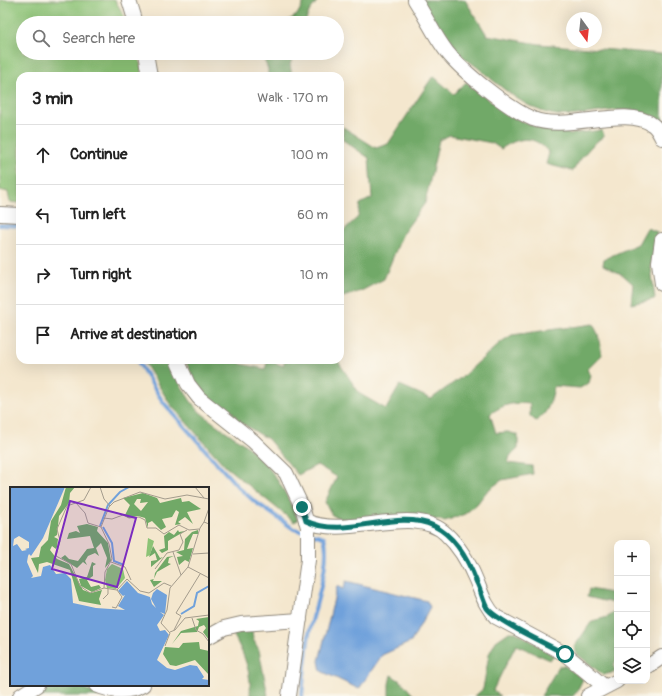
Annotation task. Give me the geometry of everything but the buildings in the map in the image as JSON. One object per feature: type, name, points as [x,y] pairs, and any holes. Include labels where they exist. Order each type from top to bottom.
[{"type":"street","points":[[129,0],[134,16]]},
{"type":"street","points":[[415,0],[447,51],[464,70],[519,112],[547,123],[612,118],[635,119],[653,125],[662,138]]},
{"type":"street","points":[[147,60],[149,72]]},
{"type":"street","points":[[0,214],[16,215]]},
{"type":"street","points":[[662,240],[659,262],[662,284]]},
{"type":"street","points":[[179,364],[188,384],[199,398],[253,441],[286,473],[298,495],[307,529],[306,585],[289,696]]},
{"type":"street","points":[[307,529],[317,526],[333,528],[412,521],[433,526],[445,532],[470,566],[487,608],[496,617],[565,654],[611,684],[588,696]]},
{"type":"street","points":[[209,636],[224,628],[241,624],[300,620]]},
{"type":"street","points":[[650,665],[662,658]]},
{"type":"street","points":[[20,696],[35,686]]},
{"type":"street","points":[[98,686],[108,690],[119,691],[131,690],[141,686]]},
{"type":"green space","points":[[0,0],[115,0],[124,16],[16,16],[16,60],[140,60],[142,72],[16,72],[16,203],[10,202],[8,192],[0,190]]},
{"type":"green space","points":[[305,0],[318,0],[308,16],[295,16]]},
{"type":"green space","points":[[421,0],[465,0],[487,35],[539,44],[566,46],[566,48],[588,48],[662,54],[662,125],[651,116],[638,111],[624,110],[565,115],[551,114],[540,111],[511,95],[453,48],[444,37]]},
{"type":"green space","points":[[264,60],[292,60],[290,65],[291,72],[268,72]]},
{"type":"green space","points":[[433,76],[454,94],[466,82],[510,116],[534,126],[570,134],[602,130],[604,136],[587,152],[573,171],[546,164],[549,153],[544,147],[532,140],[520,140],[501,149],[492,143],[450,135],[439,140],[425,203],[403,233],[384,279],[361,291],[344,297],[344,230],[358,217],[360,204],[372,198],[369,158],[344,141],[344,128],[376,148],[388,144]]},
{"type":"green space","points":[[647,228],[657,232],[651,267],[655,299],[631,304],[633,284],[623,275],[603,265],[604,259],[638,244]]},
{"type":"green space","points":[[593,324],[598,334],[602,355],[587,370],[591,375],[589,383],[580,388],[554,386],[551,401],[544,414],[536,421],[530,416],[530,404],[509,404],[490,414],[496,433],[508,432],[518,435],[518,449],[510,456],[508,463],[532,466],[533,474],[502,480],[487,491],[477,504],[465,514],[445,521],[420,517],[347,522],[332,515],[325,502],[337,477],[317,465],[298,475],[268,439],[238,421],[199,390],[187,364],[241,364],[265,369],[267,364],[278,364],[283,366],[284,364],[340,364],[360,394],[386,409],[400,385],[431,399],[463,376],[501,342],[512,335]]},
{"type":"green space","points":[[145,364],[170,364],[186,394],[200,412],[254,452],[268,467],[285,492],[298,520],[294,522],[226,467],[170,404]]},
{"type":"green space","points":[[589,589],[614,593],[614,605],[613,603],[587,597]]},
{"type":"green space","points":[[614,611],[614,672],[603,675],[577,654],[574,647],[592,621],[608,617]]},
{"type":"green space","points":[[252,630],[253,639],[259,650],[268,696],[250,696],[250,679],[246,664],[241,649],[233,634]]},
{"type":"green space","points":[[509,632],[516,632],[554,655],[550,660],[516,645],[493,690],[500,696],[475,696],[483,689],[489,654],[496,641]]},
{"type":"green space","points":[[559,666],[565,666],[583,679],[576,693],[573,696],[541,696]]},
{"type":"green space","points":[[391,675],[402,682],[414,696],[389,696]]},
{"type":"green space","points":[[62,686],[79,686],[99,696],[35,696],[46,690]]},
{"type":"water","points":[[346,581],[427,601],[430,607],[411,642],[382,655],[359,689],[321,671],[319,661],[337,586],[343,589]]},
{"type":"waterway","points":[[0,225],[16,226]]},
{"type":"waterway","points":[[139,364],[163,402],[238,487],[254,501],[294,529],[324,537],[326,559],[309,634],[302,696]]},
{"type":"route","points":[[302,507],[306,521],[317,526],[333,528],[412,521],[433,526],[445,532],[470,566],[487,608],[496,617],[565,654]]}]
